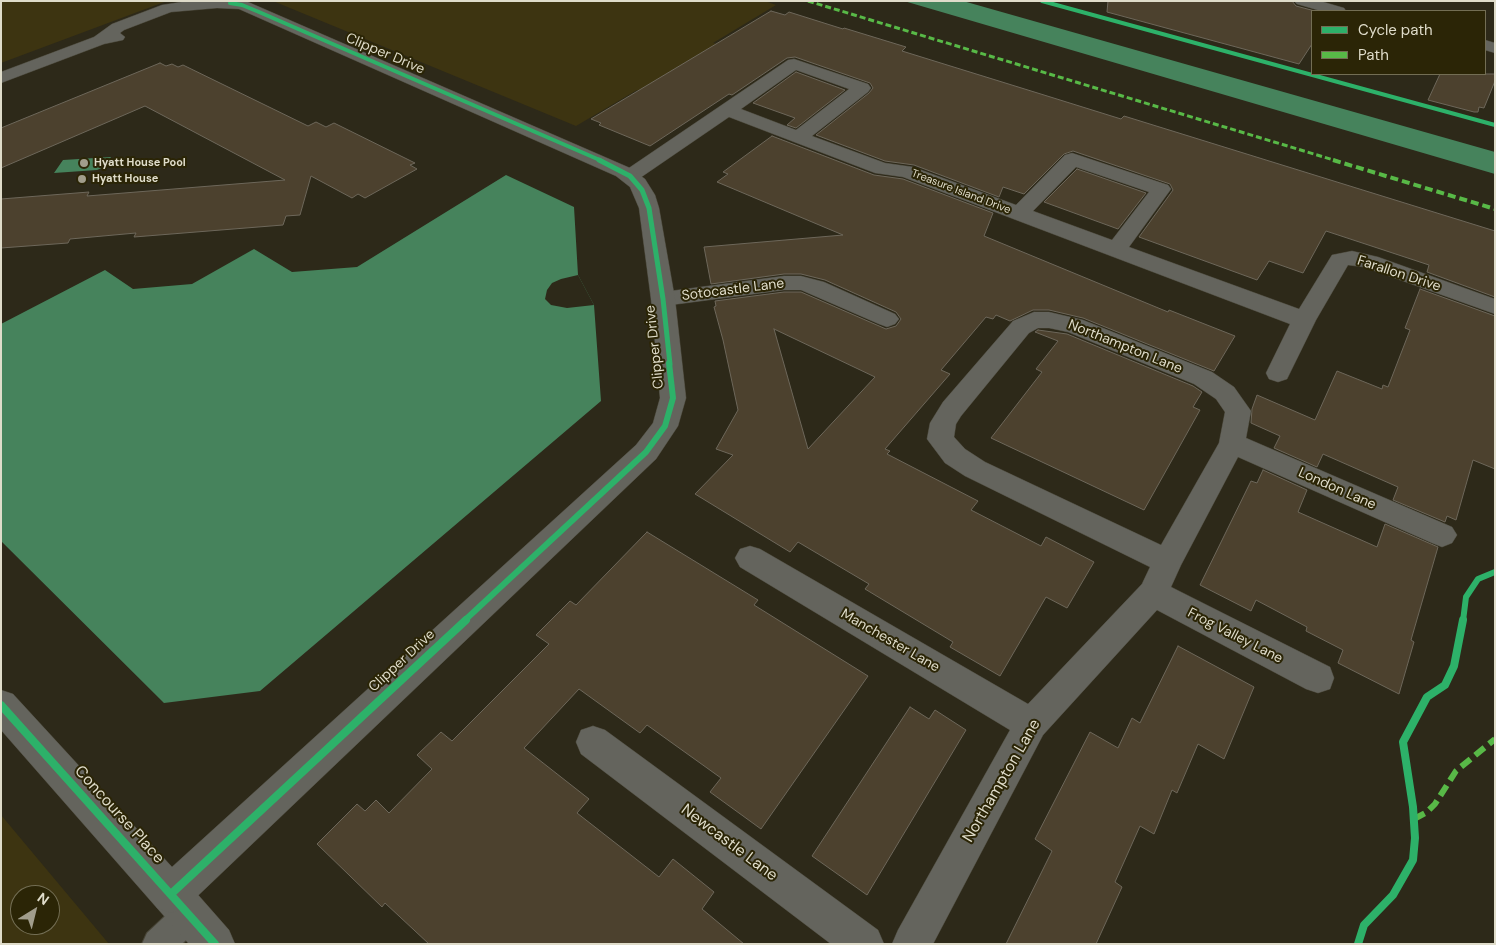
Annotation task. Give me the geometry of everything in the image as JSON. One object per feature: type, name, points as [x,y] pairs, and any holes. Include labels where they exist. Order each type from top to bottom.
[{"type":"street","points":[[1302,1],[1334,10]]},
{"type":"street","name":"Clipper Drive","points":[[1,78],[100,40],[132,34],[194,11],[206,4],[230,3],[242,5],[615,167],[630,176],[645,195],[649,208],[663,299],[673,398],[665,426],[646,452],[180,904]]},
{"type":"street","points":[[630,176],[794,64],[862,88],[799,137]]},
{"type":"street","name":"Treasure Island Drive","points":[[727,110],[882,169],[906,172],[1304,320]]},
{"type":"street","points":[[1019,214],[1072,159],[1161,188],[1116,250]]},
{"type":"street","name":"Farallon Drive","points":[[1278,373],[1304,320],[1340,260],[1370,262],[1495,307]]},
{"type":"street","name":"Sotocastle Lane","points":[[663,299],[784,283],[801,283],[816,287],[887,319]]},
{"type":"street","name":"Northampton Lane","points":[[912,944],[1031,724],[1153,593],[1167,562],[1232,443],[1238,411],[1233,402],[1216,386],[1203,378],[1075,326],[1049,320],[1034,320],[1021,327],[952,409],[943,423],[940,439],[955,456],[975,469],[1167,562]]},
{"type":"street","name":"London Lane","points":[[1232,443],[1442,535]]},
{"type":"street","name":"Manchester Lane","points":[[750,558],[1031,724]]},
{"type":"street","name":"Frog Valley Lane","points":[[1153,593],[1318,678]]},
{"type":"street","name":"Concourse Place","points":[[1,705],[215,944]]},
{"type":"street","name":"Newcastle Lane","points":[[593,742],[864,944]]},
{"type":"lane","points":[[158,944],[180,904]]},
{"type":"shaded area","points":[[1,1],[167,1],[1,63]]},
{"type":"shaded area","points":[[273,1],[765,1],[776,5],[713,43],[717,44],[641,91],[637,90],[576,126]]},
{"type":"shaded area","points":[[904,1],[963,1],[1495,152],[1495,174]]},
{"type":"shaded area","name":"Hyatt House Pool","points":[[111,157],[106,166],[97,170],[54,173],[63,160]]},
{"type":"shaded area","points":[[506,175],[574,207],[578,275],[594,305],[601,401],[260,691],[164,703],[1,541],[1,324],[105,270],[133,289],[192,284],[254,249],[292,272],[357,267]]},
{"type":"shaded area","points":[[1,815],[60,885],[10,885],[10,935],[60,935],[60,885],[109,944],[1,944]]},
{"type":"pier","points":[[578,275],[594,305],[567,308],[551,305],[545,299],[547,290],[552,283]]},
{"type":"building","points":[[1108,1],[1292,1],[1296,6],[1311,10],[1311,46],[1299,64],[1107,12]]},
{"type":"building","points":[[771,11],[785,15],[789,12],[844,28],[906,47],[902,51],[1121,119],[1124,116],[1495,231],[1495,297],[1427,272],[1429,265],[1326,231],[1303,273],[1269,261],[1257,280],[1139,237],[1173,190],[1170,184],[1073,151],[1064,154],[1024,194],[1003,187],[999,197],[914,165],[885,161],[816,135],[869,93],[873,88],[870,83],[795,57],[787,58],[650,146],[599,125],[601,123],[591,119]]},
{"type":"building","points":[[160,63],[166,66],[172,64],[178,67],[183,65],[308,126],[316,122],[326,127],[334,123],[415,163],[410,165],[417,169],[365,198],[358,194],[352,198],[311,176],[300,215],[286,216],[283,225],[134,237],[136,233],[70,239],[68,243],[1,248],[1,199],[89,192],[87,196],[285,180],[145,106],[1,168],[1,128]]},
{"type":"building","points":[[796,72],[845,90],[796,128],[787,125],[795,118],[753,103]]},
{"type":"building","points":[[1495,74],[1495,81],[1484,108],[1479,107],[1478,112],[1428,100],[1440,75]]},
{"type":"building","points":[[772,136],[874,175],[903,179],[993,213],[984,236],[1168,312],[1169,310],[1235,336],[1214,371],[1083,318],[1049,310],[1033,310],[1010,321],[996,315],[993,319],[986,317],[941,370],[950,374],[885,449],[890,451],[887,454],[978,501],[971,510],[1041,546],[1046,537],[1094,562],[1067,608],[1046,597],[1000,676],[950,647],[953,642],[865,589],[869,584],[798,542],[790,552],[695,494],[733,455],[716,449],[738,410],[714,307],[716,306],[715,301],[784,292],[801,292],[886,329],[896,326],[901,319],[896,312],[825,280],[801,274],[784,274],[711,284],[704,247],[843,235],[717,182],[728,174],[723,172]],"holes":[[[774,329],[875,377],[808,449]]]},
{"type":"building","points":[[1077,169],[1146,193],[1118,229],[1044,202]]},
{"type":"building","points":[[1420,289],[1495,316],[1495,469],[1473,460],[1456,520],[1447,516],[1445,522],[1393,500],[1398,487],[1323,454],[1317,467],[1274,448],[1280,436],[1251,423],[1252,409],[1257,395],[1315,420],[1337,371],[1382,389],[1383,385],[1388,387],[1410,330],[1405,328]]},
{"type":"building","points":[[1038,330],[1067,334],[1193,386],[1202,392],[1193,407],[1200,410],[1144,510],[991,438],[1042,372],[1036,369],[1058,341],[1035,332]]},
{"type":"building","points":[[1263,470],[1307,490],[1298,512],[1377,547],[1385,524],[1438,547],[1411,640],[1414,642],[1399,694],[1338,663],[1343,650],[1306,631],[1307,627],[1256,600],[1251,611],[1200,585],[1251,481],[1257,483]]},
{"type":"building","points":[[647,532],[758,600],[754,605],[868,676],[761,829],[710,792],[721,778],[647,725],[640,733],[579,689],[524,748],[589,799],[577,813],[659,877],[673,859],[714,892],[702,909],[744,944],[429,944],[385,903],[382,907],[317,844],[357,804],[365,811],[376,800],[389,813],[432,769],[417,755],[441,732],[452,741],[549,644],[536,635],[570,601],[576,605]]},
{"type":"building","points":[[1178,646],[1254,687],[1224,759],[1198,744],[1177,793],[1172,790],[1154,834],[1140,826],[1115,882],[1122,887],[1096,944],[1006,944],[1052,851],[1035,839],[1090,732],[1118,748],[1132,718],[1140,723]]},
{"type":"building","points":[[910,707],[929,719],[935,710],[966,730],[867,895],[812,856]]},
{"type":"marked path","points":[[808,1],[1495,209]]},
{"type":"marked path","points":[[1414,819],[1427,812],[1435,804],[1456,771],[1495,739]]},
{"type":"cycle path","points":[[1042,1],[1311,75]]},
{"type":"cycle path","points":[[171,894],[646,452],[665,426],[673,398],[663,299],[649,208],[642,190],[630,176],[615,167],[259,12],[242,5],[230,3]]},
{"type":"cycle path","points":[[1312,75],[1495,125]]},
{"type":"cycle path","points":[[1358,944],[1364,925],[1393,895],[1413,860],[1415,838],[1413,807],[1403,742],[1427,697],[1445,685],[1454,666],[1460,642],[1466,597],[1478,579],[1495,572]]},
{"type":"cycle path","points":[[1,705],[215,944]]},
{"type":"place","name":"Hyatt House Pool","points":[[84,163]]},
{"type":"place","name":"Hyatt House","points":[[82,179]]}]
